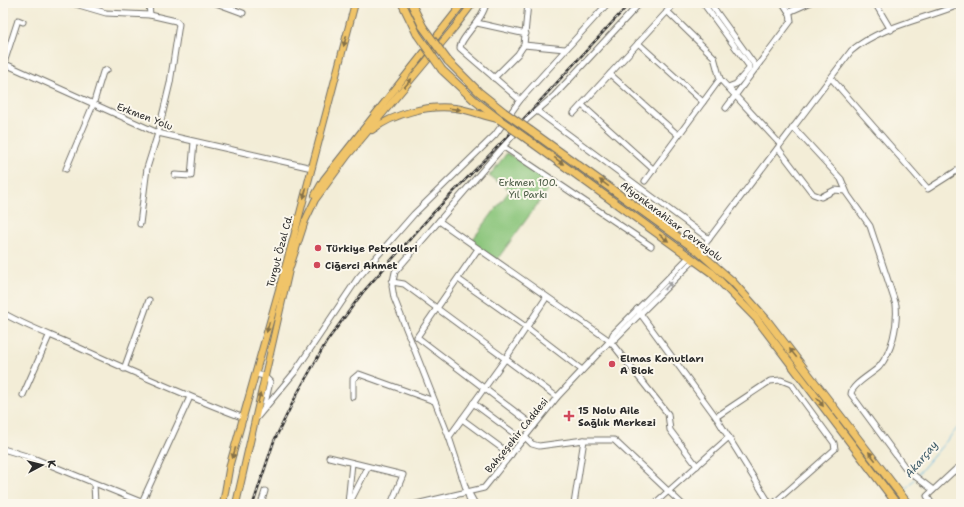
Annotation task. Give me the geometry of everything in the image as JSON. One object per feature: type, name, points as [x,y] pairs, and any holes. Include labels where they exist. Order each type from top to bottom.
[{"type":"highway","name":"Afyonkarahisar Çevreyolu","points":[[402,3],[417,34],[442,70],[474,100],[692,258],[726,286],[756,318],[897,504]]},
{"type":"highway","name":"Afyonkarahisar Çevreyolu","points":[[411,4],[423,27],[448,61],[473,86],[504,112],[700,252],[732,281],[766,319],[908,504]]},
{"type":"main road","name":"Turgut Özal Cd.","points":[[236,504],[253,423],[312,168],[355,3]]},
{"type":"main road","points":[[296,238],[324,179],[463,3]]},
{"type":"main road","points":[[296,238],[315,200],[366,134],[473,3]]},
{"type":"main road","points":[[366,134],[398,116],[433,108],[455,108],[500,120]]},
{"type":"main road","name":"Turgut Özal Cd.","points":[[223,504],[230,464],[296,238]]},
{"type":"street","points":[[72,3],[106,13],[150,15],[176,21],[179,24],[170,83],[158,133],[147,168],[140,224]]},
{"type":"street","points":[[149,3],[150,15]]},
{"type":"street","points":[[216,3],[242,13]]},
{"type":"street","points":[[486,3],[477,23],[461,43],[460,48],[520,100]]},
{"type":"street","points":[[494,78],[518,54],[524,45],[528,3]]},
{"type":"street","points":[[253,423],[294,373],[358,278],[414,214],[495,135],[520,100],[608,3]]},
{"type":"street","points":[[473,503],[449,437],[394,298],[392,282],[399,267],[527,119],[554,96],[640,3]]},
{"type":"street","points":[[574,113],[674,3]]},
{"type":"street","points":[[703,3],[749,66],[749,69],[736,84],[728,87]]},
{"type":"street","points":[[710,3],[757,68]]},
{"type":"street","points":[[726,108],[789,25],[791,21],[789,12],[783,3]]},
{"type":"street","points":[[789,12],[809,3]]},
{"type":"street","points":[[875,3],[890,30]]},
{"type":"street","points":[[700,252],[830,78],[856,47],[890,30],[940,13],[961,4]]},
{"type":"street","points":[[667,11],[714,57],[720,79],[779,146],[815,196],[821,197],[835,190],[847,193]]},
{"type":"street","points":[[4,63],[18,20],[23,22]]},
{"type":"street","points":[[477,23],[526,34]]},
{"type":"street","points":[[638,43],[703,102]]},
{"type":"street","points":[[524,45],[565,49]]},
{"type":"street","name":"Erkmen Yolu","points":[[4,63],[93,105],[158,133],[312,168]]},
{"type":"street","points":[[66,169],[93,105],[104,72],[107,70]]},
{"type":"street","points":[[610,74],[678,135]]},
{"type":"street","points":[[830,78],[928,189],[961,168]]},
{"type":"street","points":[[646,181],[720,79]]},
{"type":"street","points":[[582,105],[654,170]]},
{"type":"street","points":[[537,111],[709,239]]},
{"type":"street","points":[[793,127],[842,178],[847,193],[870,226],[897,312],[895,330],[884,359],[879,366],[853,388],[851,394],[907,470],[933,490]]},
{"type":"street","points":[[175,175],[191,176],[194,142]]},
{"type":"street","points":[[504,146],[651,246]]},
{"type":"street","points":[[439,221],[546,298],[610,341],[668,414],[670,430],[697,466]]},
{"type":"street","points":[[478,249],[418,337],[534,426]]},
{"type":"street","name":"Bahçeşehir Caddesi","points":[[416,504],[484,488],[557,397],[692,258]]},
{"type":"street","points":[[458,279],[526,327],[582,370]]},
{"type":"street","points":[[392,282],[404,284],[557,397]]},
{"type":"street","points":[[449,437],[506,358],[546,298]]},
{"type":"street","points":[[124,369],[149,300]]},
{"type":"street","points":[[639,311],[716,417],[770,504]]},
{"type":"street","points":[[3,313],[49,336],[82,349],[124,369],[244,418]]},
{"type":"street","points":[[23,395],[49,336]]},
{"type":"street","points":[[256,374],[264,376],[270,382],[264,411]]},
{"type":"street","points":[[353,397],[353,379],[359,374],[434,401]]},
{"type":"street","points":[[716,417],[770,381],[782,380],[791,384],[834,443],[835,449],[773,504]]},
{"type":"street","points":[[3,449],[33,458],[143,503],[190,397]]},
{"type":"street","points":[[473,403],[524,439],[539,446],[584,440],[614,440],[682,504]]},
{"type":"street","points":[[462,419],[511,455]]},
{"type":"street","points":[[654,504],[729,437]]},
{"type":"street","points":[[574,504],[584,440]]},
{"type":"street","points":[[329,457],[403,475],[391,504]]},
{"type":"street","points":[[348,504],[352,463]]},
{"type":"street","points":[[348,504],[368,467]]},
{"type":"street","points":[[932,504],[927,496],[933,490],[956,469],[961,476]]},
{"type":"street","points":[[94,484],[95,504]]},
{"type":"street","points":[[261,504],[265,491]]},
{"type":"green space","name":"Erkmen 100. Yıl Parkı","points":[[507,153],[553,183],[496,261],[470,243],[510,190],[489,176]]},
{"type":"waterway","name":"Akarçay","points":[[917,475],[961,424]]},
{"type":"waterway","name":"Akarçay","points":[[903,492],[914,479]]},
{"type":"railway","points":[[253,504],[274,441],[297,394],[327,341],[363,292],[434,212],[506,138],[630,3]]},
{"type":"place","name":"Türkiye Petrolleri","points":[[318,248]]},
{"type":"place","name":"Ciğerci Ahmet","points":[[317,265]]},
{"type":"place","name":"Elmas Konutları A Blok","points":[[612,364]]},
{"type":"place","name":"15 Nolu Aile Sağlık Merkezi","points":[[569,416]]}]
